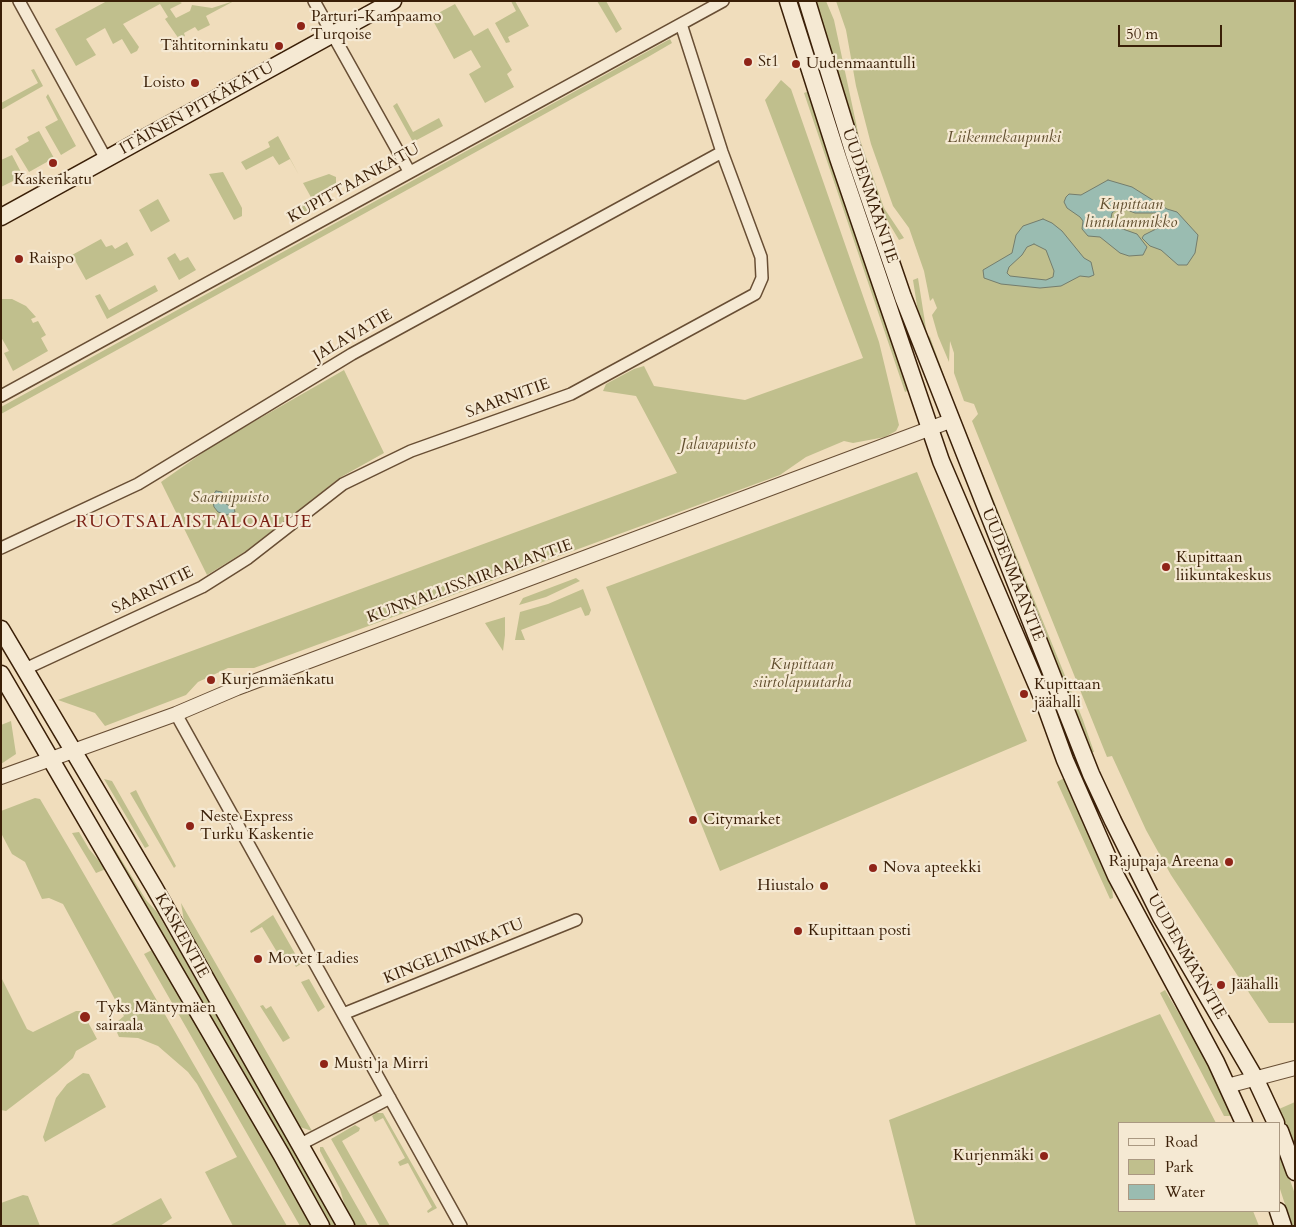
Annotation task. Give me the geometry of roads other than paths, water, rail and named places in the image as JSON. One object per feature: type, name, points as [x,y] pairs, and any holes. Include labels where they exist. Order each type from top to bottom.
[{"type":"main road","name":"ITÄINEN PITKÄKATU","points":[[1,217],[393,1]]},
{"type":"main road","name":"UUDENMAANTIE","points":[[788,1],[930,429],[983,562],[1116,876],[1227,1086],[1244,1122]]},
{"type":"main road","name":"UUDENMAANTIE","points":[[807,1],[863,180],[907,307],[950,422],[1089,769],[1161,917],[1255,1078],[1276,1122]]},
{"type":"main road","points":[[1,629],[73,752]]},
{"type":"main road","points":[[1,674],[51,759]]},
{"type":"main road","name":"KASKENTIE","points":[[73,752],[154,887],[346,1226]]},
{"type":"main road","name":"KASKENTIE","points":[[51,759],[321,1226]]},
{"type":"main road","points":[[1281,1135],[1295,1172]]},
{"type":"main road","points":[[1278,1212],[1283,1226]]},
{"type":"street","points":[[18,1],[106,159]]},
{"type":"street","points":[[314,1],[410,172]]},
{"type":"street","name":"KUPITTAANKATU","points":[[1,396],[723,1]]},
{"type":"street","name":"SAARNITIE","points":[[25,669],[202,587],[248,558],[343,484],[411,451],[571,394],[755,294],[762,278],[761,257],[722,152],[681,24]]},
{"type":"street","name":"JALAVATIE","points":[[1,548],[138,484],[352,354],[722,152]]},
{"type":"street","name":"KUNNALLISSAIRAALANTIE","points":[[1,777],[176,714],[246,685],[950,422]]},
{"type":"street","points":[[176,714],[461,1226]]},
{"type":"street","name":"KINGELININKATU","points":[[344,1014],[576,920]]},
{"type":"street","points":[[1227,1086],[1295,1068]]},
{"type":"street","points":[[299,1145],[390,1098]]},
{"type":"water","points":[[1108,180],[1132,187],[1167,209],[1177,212],[1198,235],[1195,253],[1187,265],[1178,265],[1161,250],[1150,246],[1142,238],[1144,235],[1160,227],[1161,218],[1156,213],[1135,213],[1119,207],[1112,213],[1111,218],[1117,227],[1137,234],[1147,247],[1143,255],[1129,256],[1120,253],[1100,237],[1088,236],[1082,229],[1083,221],[1067,208],[1064,202],[1069,194],[1081,195]]},
{"type":"water","points":[[1043,219],[1052,223],[1062,231],[1084,258],[1091,262],[1094,275],[1089,277],[1080,276],[1061,286],[1040,288],[1001,284],[984,278],[983,270],[1012,253],[1016,235],[1023,226]],"holes":[[[1034,244],[1046,250],[1054,271],[1053,277],[1046,280],[1010,276],[1007,273],[1009,267],[1022,255],[1027,247]]]},
{"type":"water","points":[[216,491],[222,492],[226,504],[234,508],[235,512],[227,515],[218,512],[214,507],[212,496]]},
{"type":"place","name":"Parturi-Kampaamo Turqoise","points":[[301,26]]},
{"type":"place","name":"Tähtitorninkatu","points":[[279,46]]},
{"type":"place","name":"St1","points":[[748,62]]},
{"type":"place","name":"Uudenmaantulli","points":[[796,64]]},
{"type":"place","name":"Loisto","points":[[195,83]]},
{"type":"place","name":"Kaskenkatu","points":[[53,163]]},
{"type":"place","name":"Raispo","points":[[19,259]]},
{"type":"place","name":"Kupittaan liikuntakeskus","points":[[1166,567]]},
{"type":"place","name":"Kurjenmäenkatu","points":[[211,680]]},
{"type":"place","name":"Kupittaan jäähalli","points":[[1024,694]]},
{"type":"place","name":"Citymarket","points":[[693,820]]},
{"type":"place","name":"Neste Express Turku Kaskentie","points":[[190,826]]},
{"type":"place","name":"Rajupaja Areena","points":[[1229,862]]},
{"type":"place","name":"Nova apteekki","points":[[873,868]]},
{"type":"place","name":"Hiustalo","points":[[824,886]]},
{"type":"place","name":"Kupittaan posti","points":[[798,931]]},
{"type":"place","name":"Movet Ladies","points":[[258,959]]},
{"type":"place","name":"Jäähalli","points":[[1221,985]]},
{"type":"place","name":"Tyks Mäntymäen sairaala","points":[[85,1017]]},
{"type":"place","name":"Musti ja Mirri","points":[[324,1064]]},
{"type":"place","name":"Kurjenmäki","points":[[1044,1156]]},
{"type":"district","name":"RUOTSALAISTALOALUE","points":[[194,523]]},
{"type":"park label","name":"Liikennekaupunki","points":[[1004,138]]},
{"type":"park label","name":"Kupittaan lintulammikko","points":[[1131,214]]},
{"type":"park label","name":"Jalavapuisto","points":[[718,445]]},
{"type":"park label","name":"Saarnipuisto","points":[[230,498]]},
{"type":"park label","name":"Kupittaan siirtolapuutarha","points":[[802,674]]}]
